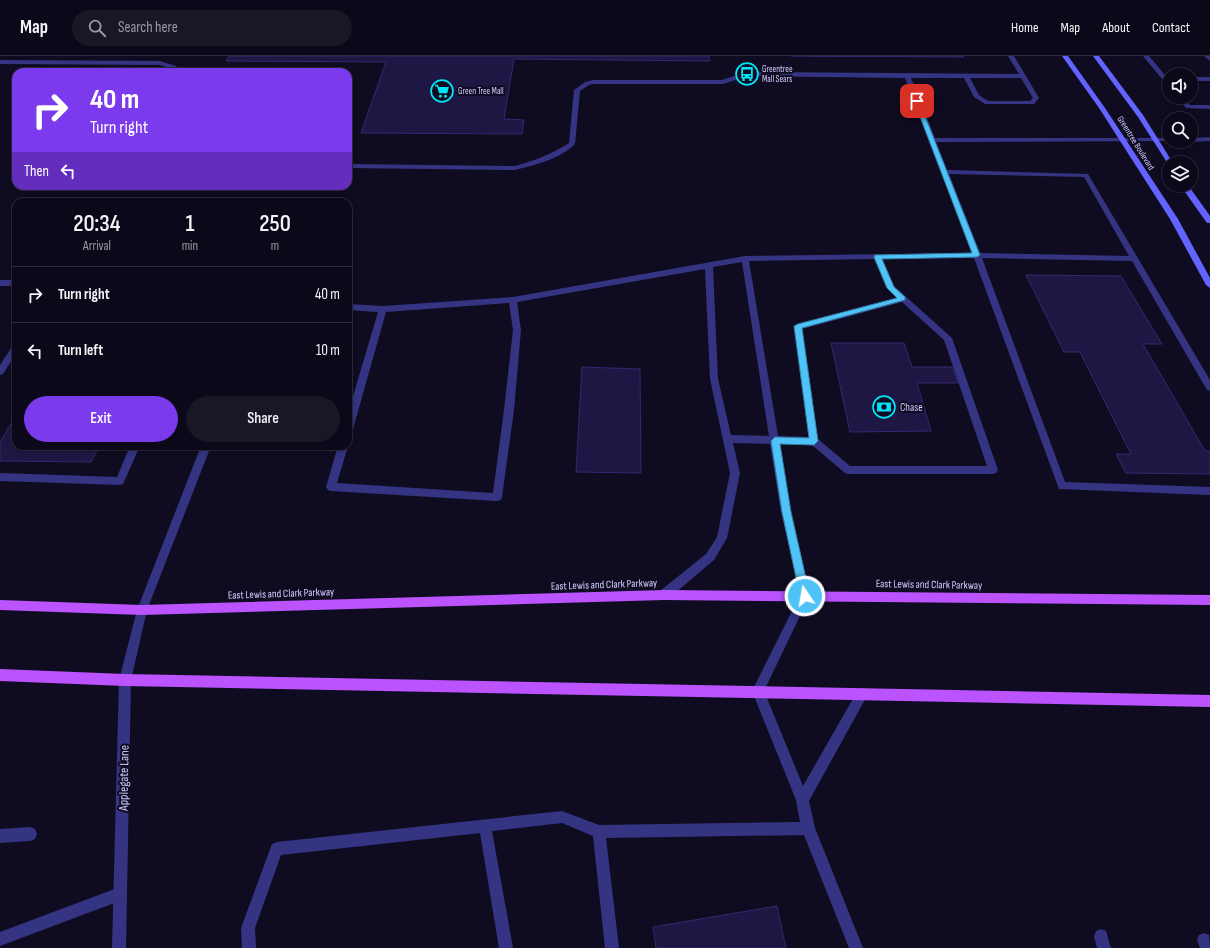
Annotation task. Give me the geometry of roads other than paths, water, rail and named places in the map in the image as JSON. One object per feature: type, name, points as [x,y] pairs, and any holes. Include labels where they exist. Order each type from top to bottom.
[{"type":"main road","name":"Greentree Boulevard","points":[[1065,56],[1123,140],[1174,219],[1210,285]]},
{"type":"main road","name":"Greentree Boulevard","points":[[1096,56],[1141,116],[1166,156]]},
{"type":"main road","points":[[1189,192],[1210,221]]},
{"type":"main road","name":"East Lewis and Clark Parkway","points":[[0,605],[142,610],[664,595],[1210,600]]},
{"type":"main road","points":[[0,675],[125,680],[758,691],[1210,701]]},
{"type":"street","points":[[966,76],[976,96],[987,103],[1032,103],[1036,98],[1011,56]]},
{"type":"street","points":[[1146,56],[1162,73]]},
{"type":"street","points":[[1207,56],[1210,59]]},
{"type":"street","points":[[0,62],[160,63],[174,68]]},
{"type":"street","points":[[352,166],[515,168],[542,160],[562,151],[572,144],[577,90],[587,83],[593,82],[723,82],[747,74],[1023,76]]},
{"type":"street","points":[[906,76],[977,255],[1062,486],[1210,491]]},
{"type":"street","points":[[1198,79],[1210,79]]},
{"type":"street","points":[[1186,104],[1188,107],[1210,107]]},
{"type":"street","points":[[1198,140],[1210,139]]},
{"type":"street","points":[[932,140],[1162,140]]},
{"type":"street","points":[[944,172],[1086,175],[1210,388]]},
{"type":"street","points":[[352,308],[383,309],[513,300],[745,259],[977,255],[1135,259]]},
{"type":"street","points":[[727,439],[814,441],[848,470],[993,470],[948,338],[891,288],[877,257]]},
{"type":"street","points":[[745,259],[786,512],[805,596],[758,691],[802,800],[808,828],[856,948]]},
{"type":"street","points":[[664,595],[710,557],[722,538],[735,473],[714,379],[709,265]]},
{"type":"street","points":[[0,283],[12,283]]},
{"type":"street","points":[[814,441],[798,326],[903,299]]},
{"type":"street","points":[[342,450],[331,487],[497,497],[509,410],[517,330],[513,300]]},
{"type":"street","points":[[352,415],[383,309]]},
{"type":"street","points":[[0,372],[12,353]]},
{"type":"street","points":[[0,477],[120,482],[133,450]]},
{"type":"street","name":"Applegate Lane","points":[[119,948],[125,680],[142,610],[204,450]]},
{"type":"street","points":[[802,800],[862,694]]},
{"type":"street","points":[[249,948],[248,928],[277,849],[562,817],[599,832],[808,828]]},
{"type":"street","points":[[485,826],[506,948]]},
{"type":"street","points":[[599,832],[612,948]]},
{"type":"street","points":[[0,836],[30,834]]},
{"type":"street","points":[[0,939],[120,894]]},
{"type":"place","name":"Greentree Mall Sears","points":[[747,74]]},
{"type":"place","name":"Green Tree Mall","points":[[442,91]]},
{"type":"place","name":"Chase","points":[[884,407]]}]
